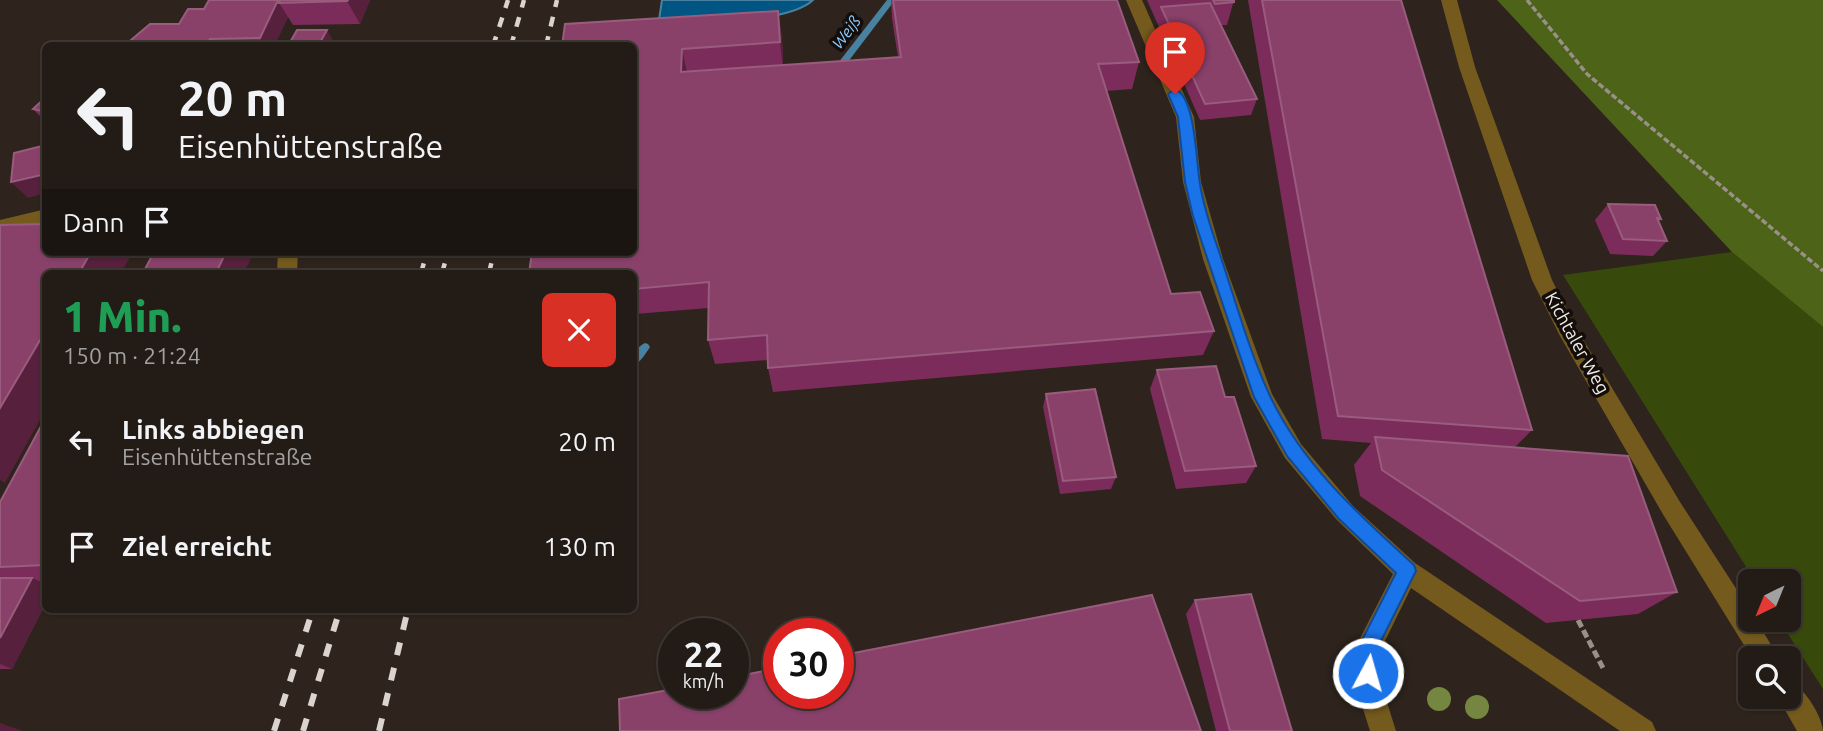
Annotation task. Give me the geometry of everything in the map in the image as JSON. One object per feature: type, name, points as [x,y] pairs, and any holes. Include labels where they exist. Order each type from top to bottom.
[{"type":"street","points":[[1134,0],[1185,117],[1192,182],[1200,216],[1262,397],[1293,451],[1345,513],[1407,571],[1643,731]]},
{"type":"street","name":"Kichtaler Weg","points":[[1449,0],[1467,67],[1542,280],[1567,330],[1672,509],[1758,646]]},
{"type":"street","points":[[0,226],[42,217]]},
{"type":"street","points":[[1383,731],[1371,693],[1365,654],[1407,571]]},
{"type":"street","points":[[1798,709],[1812,731]]},
{"type":"path","points":[[1527,0],[1587,74],[1823,271]]},
{"type":"green space","points":[[1497,0],[1823,0],[1823,327],[1732,252]]},
{"type":"green space","points":[[1732,252],[1823,327],[1823,689],[1801,654],[1801,646],[1796,646],[1787,632],[1801,632],[1801,569],[1747,569],[1563,275]]},
{"type":"water","points":[[662,0],[813,0],[801,8],[763,17],[694,22],[659,20]]},
{"type":"building","points":[[209,0],[278,0],[260,38],[210,39],[208,42],[129,42],[150,24],[179,24],[188,9],[204,9]]},
{"type":"building","points":[[280,0],[348,0],[279,3]]},
{"type":"building","points":[[893,0],[1117,0],[1139,62],[1098,64],[1171,294],[1200,292],[1214,331],[768,368],[767,335],[708,340],[709,282],[637,289],[637,270],[529,270],[531,256],[637,256],[637,42],[563,42],[565,24],[778,11],[780,42],[682,49],[681,72],[901,57]]},
{"type":"building","points":[[1213,0],[1234,0],[1234,2],[1215,4]]},
{"type":"building","points":[[1262,0],[1401,0],[1532,430],[1338,416]]},
{"type":"building","points":[[1210,3],[1257,99],[1205,104],[1161,7]]},
{"type":"building","points":[[297,30],[327,30],[320,42],[290,42]]},
{"type":"building","points":[[42,101],[42,111],[33,109]]},
{"type":"building","points":[[42,146],[42,175],[11,182],[14,153]]},
{"type":"building","points":[[1608,204],[1655,205],[1661,219],[1657,218],[1667,241],[1623,239]]},
{"type":"building","points":[[42,224],[42,256],[89,256],[81,270],[42,270],[42,337],[0,408],[0,225]]},
{"type":"building","points":[[152,256],[224,256],[217,270],[145,270]]},
{"type":"building","points":[[1216,366],[1225,397],[1234,397],[1256,466],[1185,471],[1157,370]]},
{"type":"building","points":[[1095,389],[1116,477],[1063,481],[1046,394]]},
{"type":"building","points":[[42,424],[42,565],[0,567],[0,502]]},
{"type":"building","points":[[1375,437],[1628,456],[1677,592],[1580,601],[1382,470]]},
{"type":"building","points":[[0,578],[32,578],[0,638]]},
{"type":"building","points":[[1251,594],[1292,731],[1230,731],[1195,600]]},
{"type":"building","points":[[1152,595],[1201,731],[620,731],[619,699],[658,692],[658,709],[749,709],[749,674],[763,671],[763,709],[854,709],[854,653]]},
{"type":"waterway","name":"Weiß","points":[[838,69],[891,0]]},
{"type":"waterway","name":"Weiß","points":[[637,357],[645,347]]},
{"type":"railway","points":[[494,42],[508,0]]},
{"type":"railway","points":[[512,42],[524,0]]},
{"type":"railway","points":[[547,42],[557,0]]},
{"type":"railway","points":[[422,270],[426,256]]},
{"type":"railway","points":[[443,270],[447,256]]},
{"type":"railway","points":[[490,270],[493,256]]},
{"type":"railway","points":[[274,731],[312,613]]},
{"type":"railway","points":[[303,731],[339,613]]},
{"type":"railway","points":[[379,731],[407,613]]},
{"type":"route","points":[[1175,94],[1185,117],[1192,182],[1200,216],[1262,397],[1293,451],[1345,513],[1407,571],[1365,654],[1368,673]]}]
